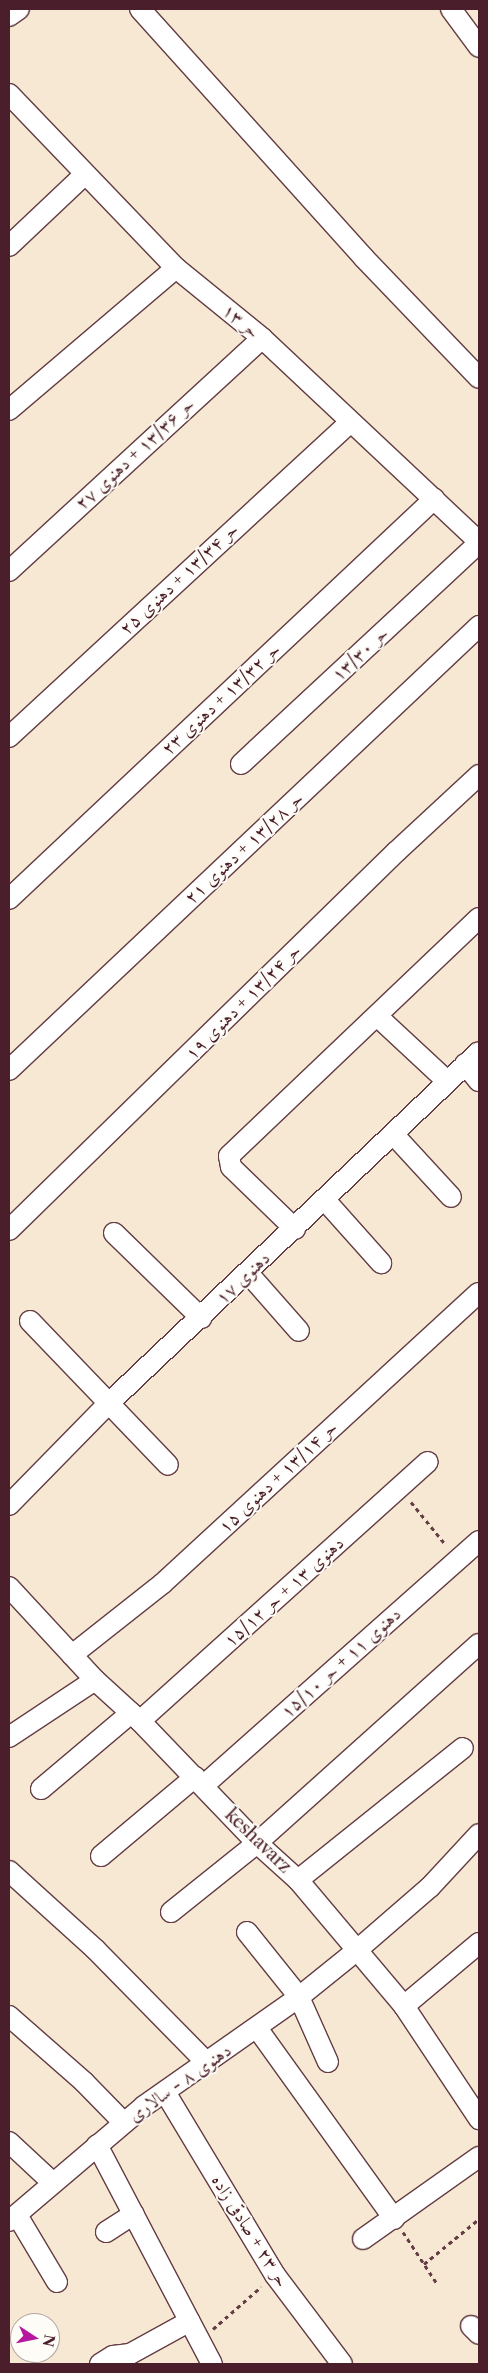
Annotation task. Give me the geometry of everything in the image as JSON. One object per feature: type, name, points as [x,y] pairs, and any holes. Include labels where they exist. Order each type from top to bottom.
[{"type":"street","points":[[9,16],[19,9]]},
{"type":"street","points":[[140,9],[364,258],[479,378]]},
{"type":"street","points":[[451,9],[479,47]]},
{"type":"street","name":"حر ۱۳","points":[[9,94],[84,175],[176,268],[262,338],[479,543]]},
{"type":"street","points":[[9,246],[84,175]]},
{"type":"street","points":[[9,410],[176,268]]},
{"type":"street","name":"حر ۱۳/۳۶ + دهنوی ۲۷","points":[[9,571],[262,338]]},
{"type":"street","name":"حر ۱۳/۳۴ + دهنوی ۲۵","points":[[9,737],[350,422]]},
{"type":"street","name":"حر ۱۳/۳۲ + دهنوی ۲۳","points":[[9,900],[434,500]]},
{"type":"street","name":"حر ۱۳/۳۰","points":[[241,764],[479,543]]},
{"type":"street","name":"حر ۱۳/۲۸ + دهنوی ۲۱","points":[[9,1070],[479,626]]},
{"type":"street","name":"حر ۱۳/۲۴ + دهنوی ۱۹","points":[[9,1230],[397,851],[479,775]]},
{"type":"street","points":[[295,1229],[231,1167],[229,1156],[479,918]]},
{"type":"street","points":[[377,1016],[447,1081]]},
{"type":"street","points":[[472,1058],[479,1081]]},
{"type":"street","name":"دهنوی ۱۷","points":[[9,1505],[108,1404],[394,1135],[472,1058]]},
{"type":"street","points":[[394,1135],[451,1197]]},
{"type":"street","points":[[324,1199],[381,1263]]},
{"type":"street","points":[[114,1233],[201,1318]]},
{"type":"street","points":[[248,1273],[299,1331]]},
{"type":"street","name":"حر ۱۳/۱۴ + دهنوی ۱۵","points":[[72,1655],[162,1584],[479,1293]]},
{"type":"street","points":[[30,1320],[168,1465]]},
{"type":"street","name":"دهنوی ۱۳ + حر ۱۵/۱۲","points":[[41,1788],[135,1717],[428,1462]]},
{"type":"street","name":"دهنوی ۱۱ + حر ۱۵/۱۰","points":[[101,1856],[199,1782],[479,1541]]},
{"type":"street","name":"keshavarz","points":[[9,1587],[95,1680],[135,1717],[257,1844],[298,1880],[404,2006],[479,2119]]},
{"type":"street","points":[[171,1912],[257,1844],[479,1644]]},
{"type":"street","points":[[9,1737],[95,1680]]},
{"type":"street","points":[[298,1880],[463,1748]]},
{"type":"street","name":"دهنوی ۸ - سالاری","points":[[13,2218],[124,2123],[299,1998],[430,1886],[479,1834]]},
{"type":"street","points":[[9,1871],[95,1949],[207,2063]]},
{"type":"street","points":[[247,1932],[299,1998],[328,2062]]},
{"type":"street","points":[[404,2006],[479,1943]]},
{"type":"street","points":[[9,2016],[84,2082],[124,2123]]},
{"type":"street","points":[[257,2028],[394,2219]]},
{"type":"street","name":"حر ۲۳ + صادقی زاده","points":[[165,2092],[275,2275],[342,2364]]},
{"type":"street","points":[[9,2142],[52,2183]]},
{"type":"street","points":[[97,2145],[212,2364]]},
{"type":"street","points":[[363,2239],[394,2219],[479,2157]]},
{"type":"street","points":[[106,2232],[134,2214]]},
{"type":"street","points":[[13,2218],[57,2282]]},
{"type":"street","points":[[100,2364],[114,2356],[130,2354],[190,2320]]},
{"type":"path","points":[[400,1488],[458,1559]]},
{"type":"path","points":[[394,2219],[436,2282]]},
{"type":"path","points":[[424,2264],[479,2219]]},
{"type":"path","points":[[200,2340],[275,2275]]}]
